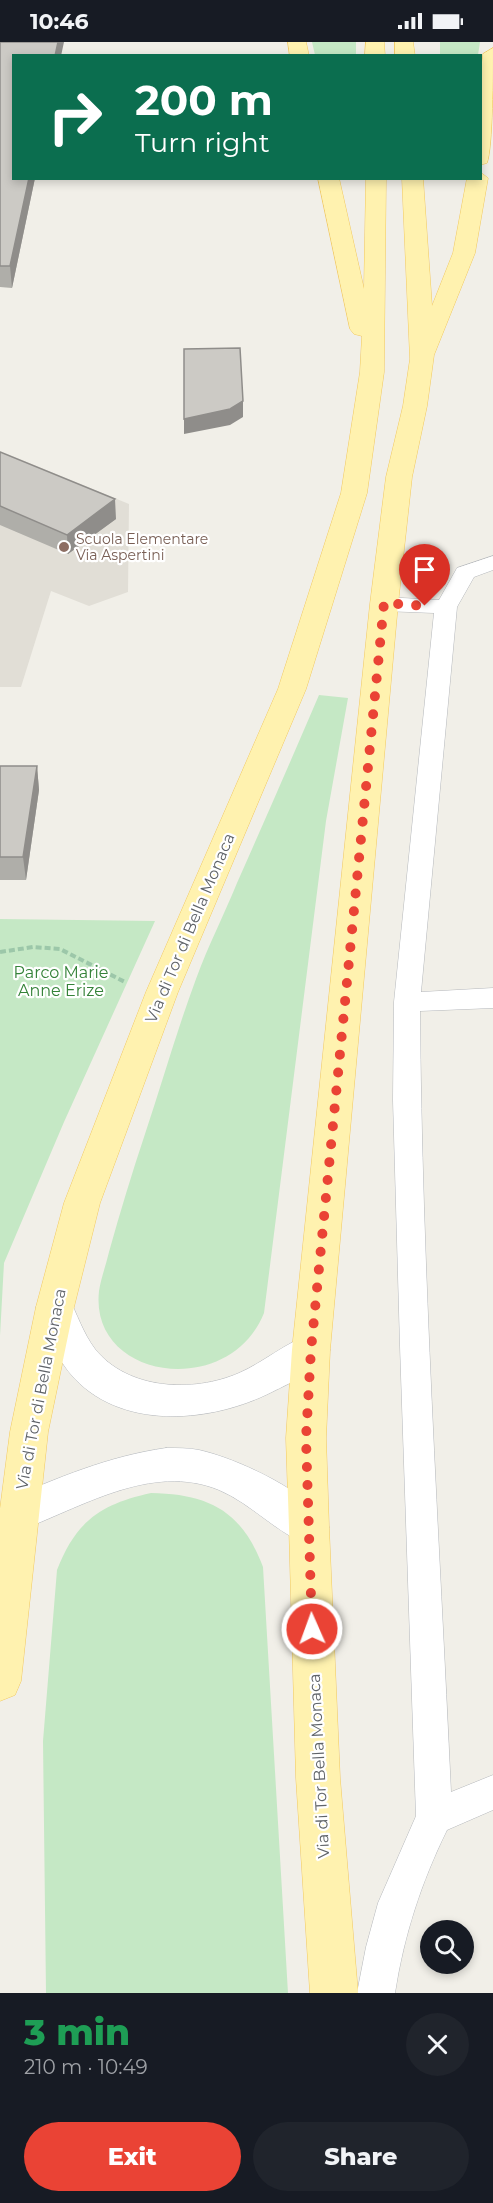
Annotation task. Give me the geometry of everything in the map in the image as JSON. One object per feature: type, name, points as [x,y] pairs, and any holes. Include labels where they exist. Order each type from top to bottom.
[{"type":"main road","points":[[482,143],[493,54]]},
{"type":"main road","points":[[328,180],[372,372]]},
{"type":"main road","name":"Via di Tor di Bella Monaca","points":[[0,1681],[29,1432],[55,1307],[88,1185],[162,992],[292,689],[354,493],[372,372],[376,274],[376,180]]},
{"type":"main road","name":"Via di Tor Bella Monaca","points":[[334,1993],[318,1778],[306,1438],[311,1350],[384,603],[399,477],[415,406],[422,359],[420,285],[412,180]]},
{"type":"main road","points":[[422,359],[464,253],[478,180]]},
{"type":"street","points":[[55,1307],[73,1349],[93,1373],[117,1388],[153,1398],[213,1397],[243,1388],[311,1350]]},
{"type":"street","points":[[18,1513],[106,1476],[140,1466],[181,1463],[210,1470],[247,1485],[272,1499],[309,1527]]},
{"type":"lane","points":[[376,1993],[395,1906],[409,1865],[434,1818],[414,1301],[407,1002],[446,608],[465,573],[493,562]]},
{"type":"lane","points":[[384,603],[446,608]]},
{"type":"lane","points":[[407,1002],[493,998]]},
{"type":"lane","points":[[434,1818],[493,1792]]},
{"type":"path","points":[[0,952],[18,948],[63,950],[105,976],[162,992]]},
{"type":"shaded area","name":"Scuola Elementare Via Aspertini","points":[[0,451],[129,504],[128,592],[89,606],[51,591],[21,687],[0,687]]},
{"type":"green space","points":[[312,42],[356,42],[356,54],[315,54]]},
{"type":"green space","points":[[440,42],[480,42],[478,54],[440,54]]},
{"type":"green space","points":[[319,695],[348,698],[326,821],[264,1313],[246,1341],[222,1359],[194,1368],[165,1368],[138,1360],[116,1344],[102,1321],[99,1291],[101,1281],[117,1222],[196,979]]},
{"type":"green space","name":"Parco Marie Anne Erize","points":[[0,919],[155,921],[64,1122],[4,1263],[0,1336]]},
{"type":"green space","points":[[151,1493],[190,1497],[221,1509],[245,1532],[263,1567],[288,1993],[46,1993],[43,1741],[57,1570],[73,1539],[92,1517],[118,1503]]},
{"type":"building","points":[[0,42],[58,42],[55,54],[12,54],[12,180],[29,180],[10,266],[0,266]]},
{"type":"building","points":[[240,348],[243,401],[230,409],[184,419],[184,349]]},
{"type":"building","points":[[0,452],[115,499],[67,535],[0,506]]},
{"type":"building","points":[[0,766],[37,766],[23,857],[0,857]]},
{"type":"place","name":"Scuola Elementare Via Aspertini","points":[[64,547]]},
{"type":"route","points":[[312,1629],[306,1438],[311,1350],[384,603],[425,606]]}]
